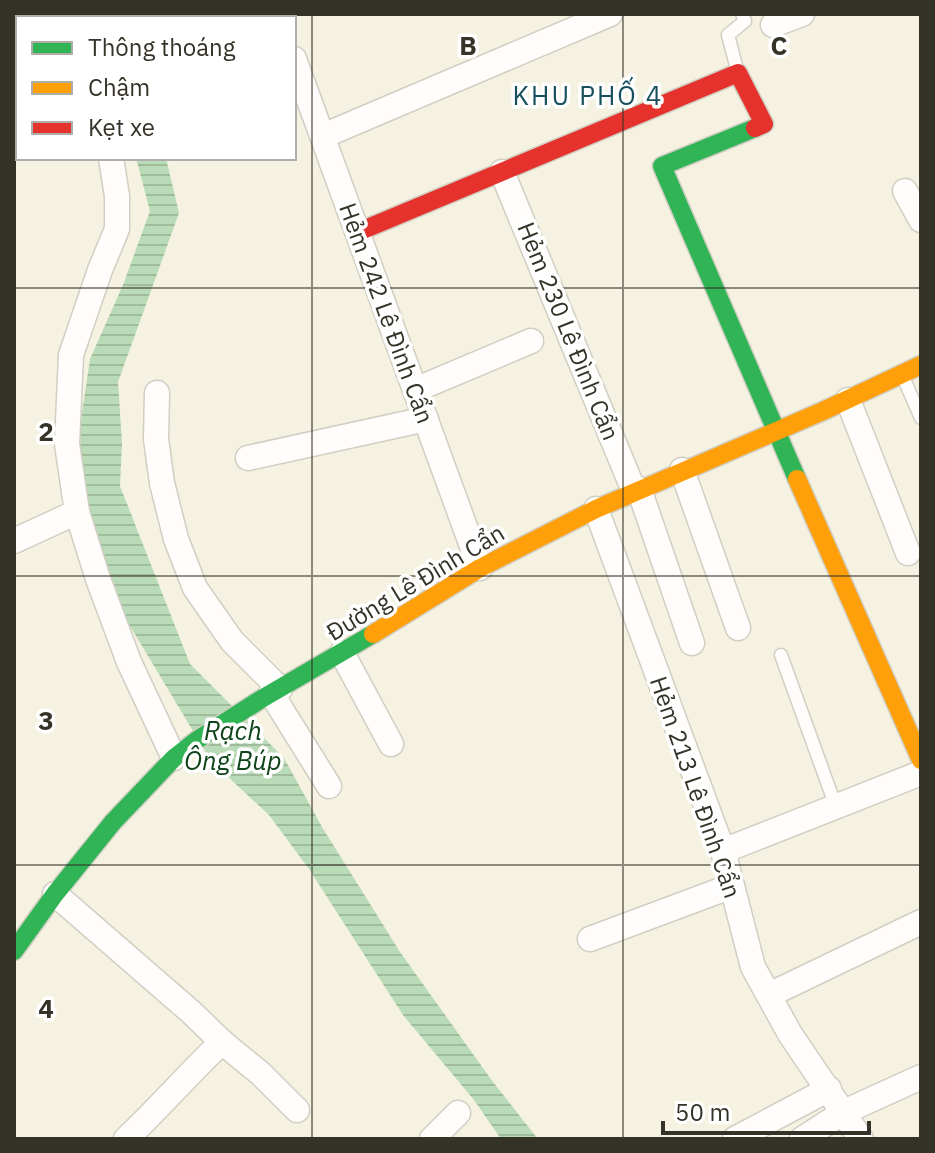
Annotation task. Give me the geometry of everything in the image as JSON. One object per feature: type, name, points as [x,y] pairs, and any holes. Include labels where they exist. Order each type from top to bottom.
[{"type":"street","points":[[323,136],[610,14]]},
{"type":"street","points":[[773,25],[802,14]]},
{"type":"street","name":"Hẻm 242 Lê Đình Cẩn","points":[[296,64],[480,568]]},
{"type":"street","points":[[358,232],[738,73],[764,124],[662,166],[921,760]]},
{"type":"street","points":[[111,160],[117,196],[117,229],[71,355],[67,444],[77,512],[98,579],[129,662],[174,758]]},
{"type":"street","name":"Hẻm 230 Lê Đình Cẩn","points":[[502,172],[636,490],[692,643]]},
{"type":"street","points":[[905,191],[921,220]]},
{"type":"street","points":[[415,390],[531,341]]},
{"type":"street","name":"Đường Lê Đình Cẩn","points":[[14,951],[113,822],[174,758],[197,740],[480,568],[636,490],[848,400],[921,365]]},
{"type":"street","points":[[157,393],[156,439],[162,483],[176,539],[195,588],[271,693],[329,786]]},
{"type":"street","points":[[848,400],[908,553]]},
{"type":"street","points":[[248,458],[426,419]]},
{"type":"street","points":[[682,470],[738,628]]},
{"type":"street","name":"Hẻm 213 Lê Đình Cẩn","points":[[596,509],[723,851],[753,967],[790,1034],[861,1139]]},
{"type":"street","points":[[14,541],[77,512]]},
{"type":"street","points":[[342,653],[391,744]]},
{"type":"street","points":[[723,851],[921,773]]},
{"type":"street","points":[[590,939],[732,886]]},
{"type":"street","points":[[55,894],[261,1074],[297,1110]]},
{"type":"street","points":[[769,995],[921,922]]},
{"type":"street","points":[[126,1139],[222,1042]]},
{"type":"street","points":[[802,1139],[844,1112],[921,1077]]},
{"type":"street","points":[[735,1139],[829,1089]]},
{"type":"street","points":[[432,1139],[458,1113]]},
{"type":"lane","points":[[738,73],[728,35],[745,21],[742,14]]},
{"type":"lane","points":[[902,374],[921,418]]},
{"type":"lane","points":[[781,655],[836,807]]},
{"type":"water","name":"Rạch Ông Búp","points":[[137,160],[166,160],[179,213],[118,382],[122,443],[120,486],[190,664],[284,758],[322,827],[400,952],[538,1139],[501,1139],[474,1100],[403,1015],[309,869],[269,815],[211,761],[127,621],[93,545],[76,454],[90,359],[123,285],[150,211]]},
{"type":"traffic: fast","points":[[755,128],[662,166],[797,479]]},
{"type":"traffic: fast","points":[[14,951],[113,822],[174,758],[263,698],[373,634]]},
{"type":"traffic: slow","points":[[373,634],[480,568],[596,509],[921,365]]},
{"type":"traffic: slow","points":[[797,479],[921,760]]},
{"type":"traffic: jam","points":[[358,232],[738,73],[764,124],[755,128]]},
{"type":"district","name":"KHU PHỐ 4","points":[[588,95]]}]
